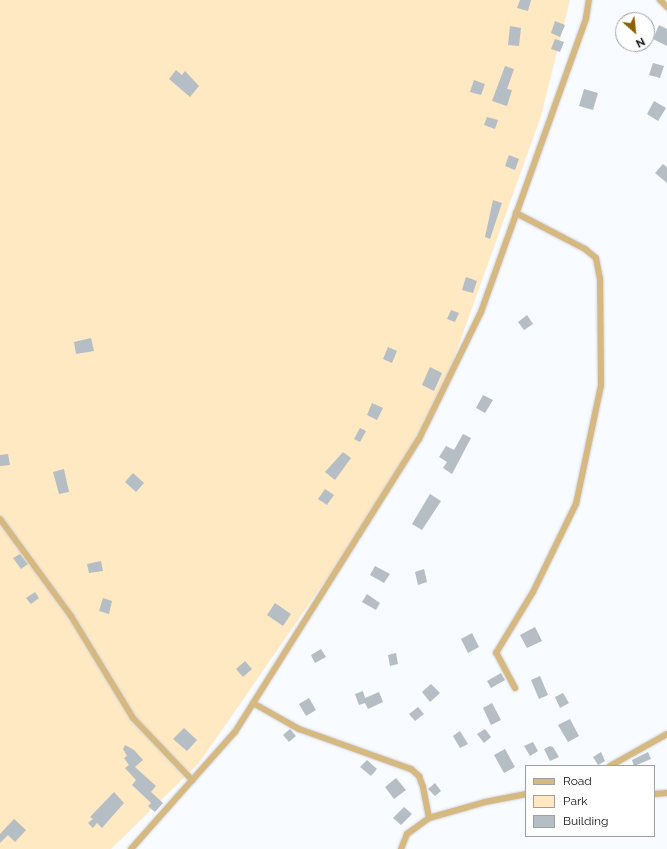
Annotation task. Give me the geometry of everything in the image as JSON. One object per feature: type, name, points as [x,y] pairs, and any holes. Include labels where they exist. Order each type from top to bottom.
[{"type":"street","points":[[131,849],[235,732],[419,438],[481,312],[586,18],[589,0]]},
{"type":"street","points":[[660,0],[667,8]]},
{"type":"street","points":[[515,688],[496,653],[533,592],[576,504],[601,384],[600,279],[596,258],[585,249],[516,213]]},
{"type":"street","points":[[0,519],[71,616],[133,718],[192,780]]},
{"type":"street","points":[[253,703],[299,729],[411,769],[419,776],[423,787],[429,818]]},
{"type":"street","points":[[612,765],[667,734]]},
{"type":"street","points":[[655,794],[667,793]]},
{"type":"street","points":[[401,849],[407,834],[429,818],[485,802],[525,794]]},
{"type":"green space","points":[[0,0],[570,0],[541,116],[438,403],[343,555],[199,763],[111,849],[0,849]]},
{"type":"building","points":[[520,0],[531,0],[528,11],[517,8]]},
{"type":"building","points":[[555,21],[565,25],[560,37],[551,33]]},
{"type":"building","points":[[659,25],[667,29],[667,46],[655,40],[655,34]]},
{"type":"building","points":[[510,26],[521,28],[519,46],[508,45]]},
{"type":"building","points":[[555,39],[564,42],[560,52],[551,49]]},
{"type":"building","points":[[653,63],[664,66],[660,78],[649,75]]},
{"type":"building","points":[[505,66],[514,69],[507,89],[512,90],[507,106],[492,101]]},
{"type":"building","points":[[176,70],[182,75],[185,71],[199,86],[190,97],[169,79]]},
{"type":"building","points":[[474,80],[485,84],[481,95],[470,92]]},
{"type":"building","points":[[584,89],[598,93],[593,110],[579,106]]},
{"type":"building","points":[[654,101],[666,108],[658,121],[647,114]]},
{"type":"building","points":[[487,117],[498,120],[495,129],[484,125]]},
{"type":"building","points":[[509,155],[519,159],[515,170],[505,166]]},
{"type":"building","points":[[663,164],[667,167],[667,183],[655,173]]},
{"type":"building","points":[[493,200],[502,203],[490,239],[485,237]]},
{"type":"building","points":[[466,277],[477,281],[473,293],[462,290]]},
{"type":"building","points":[[451,310],[459,313],[455,322],[447,319]]},
{"type":"building","points":[[527,315],[533,324],[524,330],[518,322]]},
{"type":"building","points":[[91,338],[94,351],[76,354],[74,342]]},
{"type":"building","points":[[388,347],[397,351],[392,363],[383,359]]},
{"type":"building","points":[[430,367],[442,373],[434,391],[422,385]]},
{"type":"building","points":[[483,395],[493,400],[485,413],[476,408]]},
{"type":"building","points":[[372,403],[383,408],[377,420],[367,415]]},
{"type":"building","points":[[360,428],[366,431],[360,442],[354,439]]},
{"type":"building","points":[[463,434],[471,438],[452,474],[443,468],[447,462],[439,457],[446,446],[454,450]]},
{"type":"building","points":[[343,452],[351,458],[335,480],[325,472]]},
{"type":"building","points":[[8,454],[10,465],[0,466],[0,455]]},
{"type":"building","points":[[64,469],[69,492],[59,494],[53,472]]},
{"type":"building","points":[[133,473],[144,483],[136,492],[125,482]]},
{"type":"building","points":[[325,489],[334,495],[327,505],[318,499]]},
{"type":"building","points":[[430,494],[441,501],[422,530],[412,524]]},
{"type":"building","points":[[20,554],[28,564],[21,569],[13,558]]},
{"type":"building","points":[[101,561],[103,571],[89,573],[87,564]]},
{"type":"building","points":[[375,566],[390,574],[384,583],[370,575]]},
{"type":"building","points":[[424,569],[427,582],[418,585],[415,572]]},
{"type":"building","points":[[35,592],[39,598],[31,604],[26,598]]},
{"type":"building","points":[[367,594],[380,603],[376,610],[362,602]]},
{"type":"building","points":[[103,598],[112,601],[109,614],[99,611]]},
{"type":"building","points":[[275,603],[291,614],[283,626],[267,615]]},
{"type":"building","points":[[535,627],[542,641],[527,648],[520,635]]},
{"type":"building","points":[[472,633],[479,647],[468,653],[461,639]]},
{"type":"building","points":[[321,649],[326,657],[315,663],[311,655]]},
{"type":"building","points":[[396,653],[398,664],[390,666],[388,655]]},
{"type":"building","points":[[245,661],[252,669],[243,677],[236,669]]},
{"type":"building","points":[[501,673],[505,680],[491,688],[487,681]]},
{"type":"building","points":[[540,676],[548,695],[539,699],[531,680]]},
{"type":"building","points":[[431,684],[440,693],[430,702],[422,692]]},
{"type":"building","points":[[363,691],[365,698],[379,692],[383,702],[368,709],[365,703],[359,705],[355,694]]},
{"type":"building","points":[[563,693],[569,703],[560,708],[555,697]]},
{"type":"building","points":[[309,698],[316,710],[306,716],[299,704]]},
{"type":"building","points":[[492,703],[501,720],[491,725],[483,708]]},
{"type":"building","points":[[418,707],[424,714],[415,721],[409,714]]},
{"type":"building","points":[[570,719],[579,736],[568,742],[558,725]]},
{"type":"building","points":[[184,728],[197,740],[187,751],[173,739]]},
{"type":"building","points":[[290,729],[296,736],[289,742],[283,735]]},
{"type":"building","points":[[485,729],[491,737],[484,743],[477,734]]},
{"type":"building","points":[[460,731],[468,744],[460,748],[453,736]]},
{"type":"building","points":[[533,742],[538,751],[530,756],[524,746]]},
{"type":"building","points":[[125,745],[134,750],[143,760],[135,767],[156,786],[151,792],[163,803],[155,812],[148,806],[151,803],[132,785],[136,780],[125,768],[129,765],[124,758],[127,756],[123,749]]},
{"type":"building","points":[[550,746],[553,747],[559,757],[550,761],[544,749]]},
{"type":"building","points":[[505,749],[515,767],[504,773],[494,755]]},
{"type":"building","points":[[601,752],[605,761],[598,765],[593,757]]},
{"type":"building","points":[[648,752],[651,759],[636,765],[634,765],[632,760]]},
{"type":"building","points":[[367,760],[377,769],[371,776],[360,767]]},
{"type":"building","points":[[396,778],[406,790],[394,799],[385,787]]},
{"type":"building","points":[[435,783],[441,791],[435,796],[428,789]]},
{"type":"building","points":[[114,792],[124,803],[102,828],[97,823],[93,828],[88,823],[93,819],[90,817]]},
{"type":"building","points":[[404,807],[412,814],[401,825],[393,818]]},
{"type":"building","points":[[14,819],[26,830],[15,842],[8,835],[0,843],[0,834]]}]
